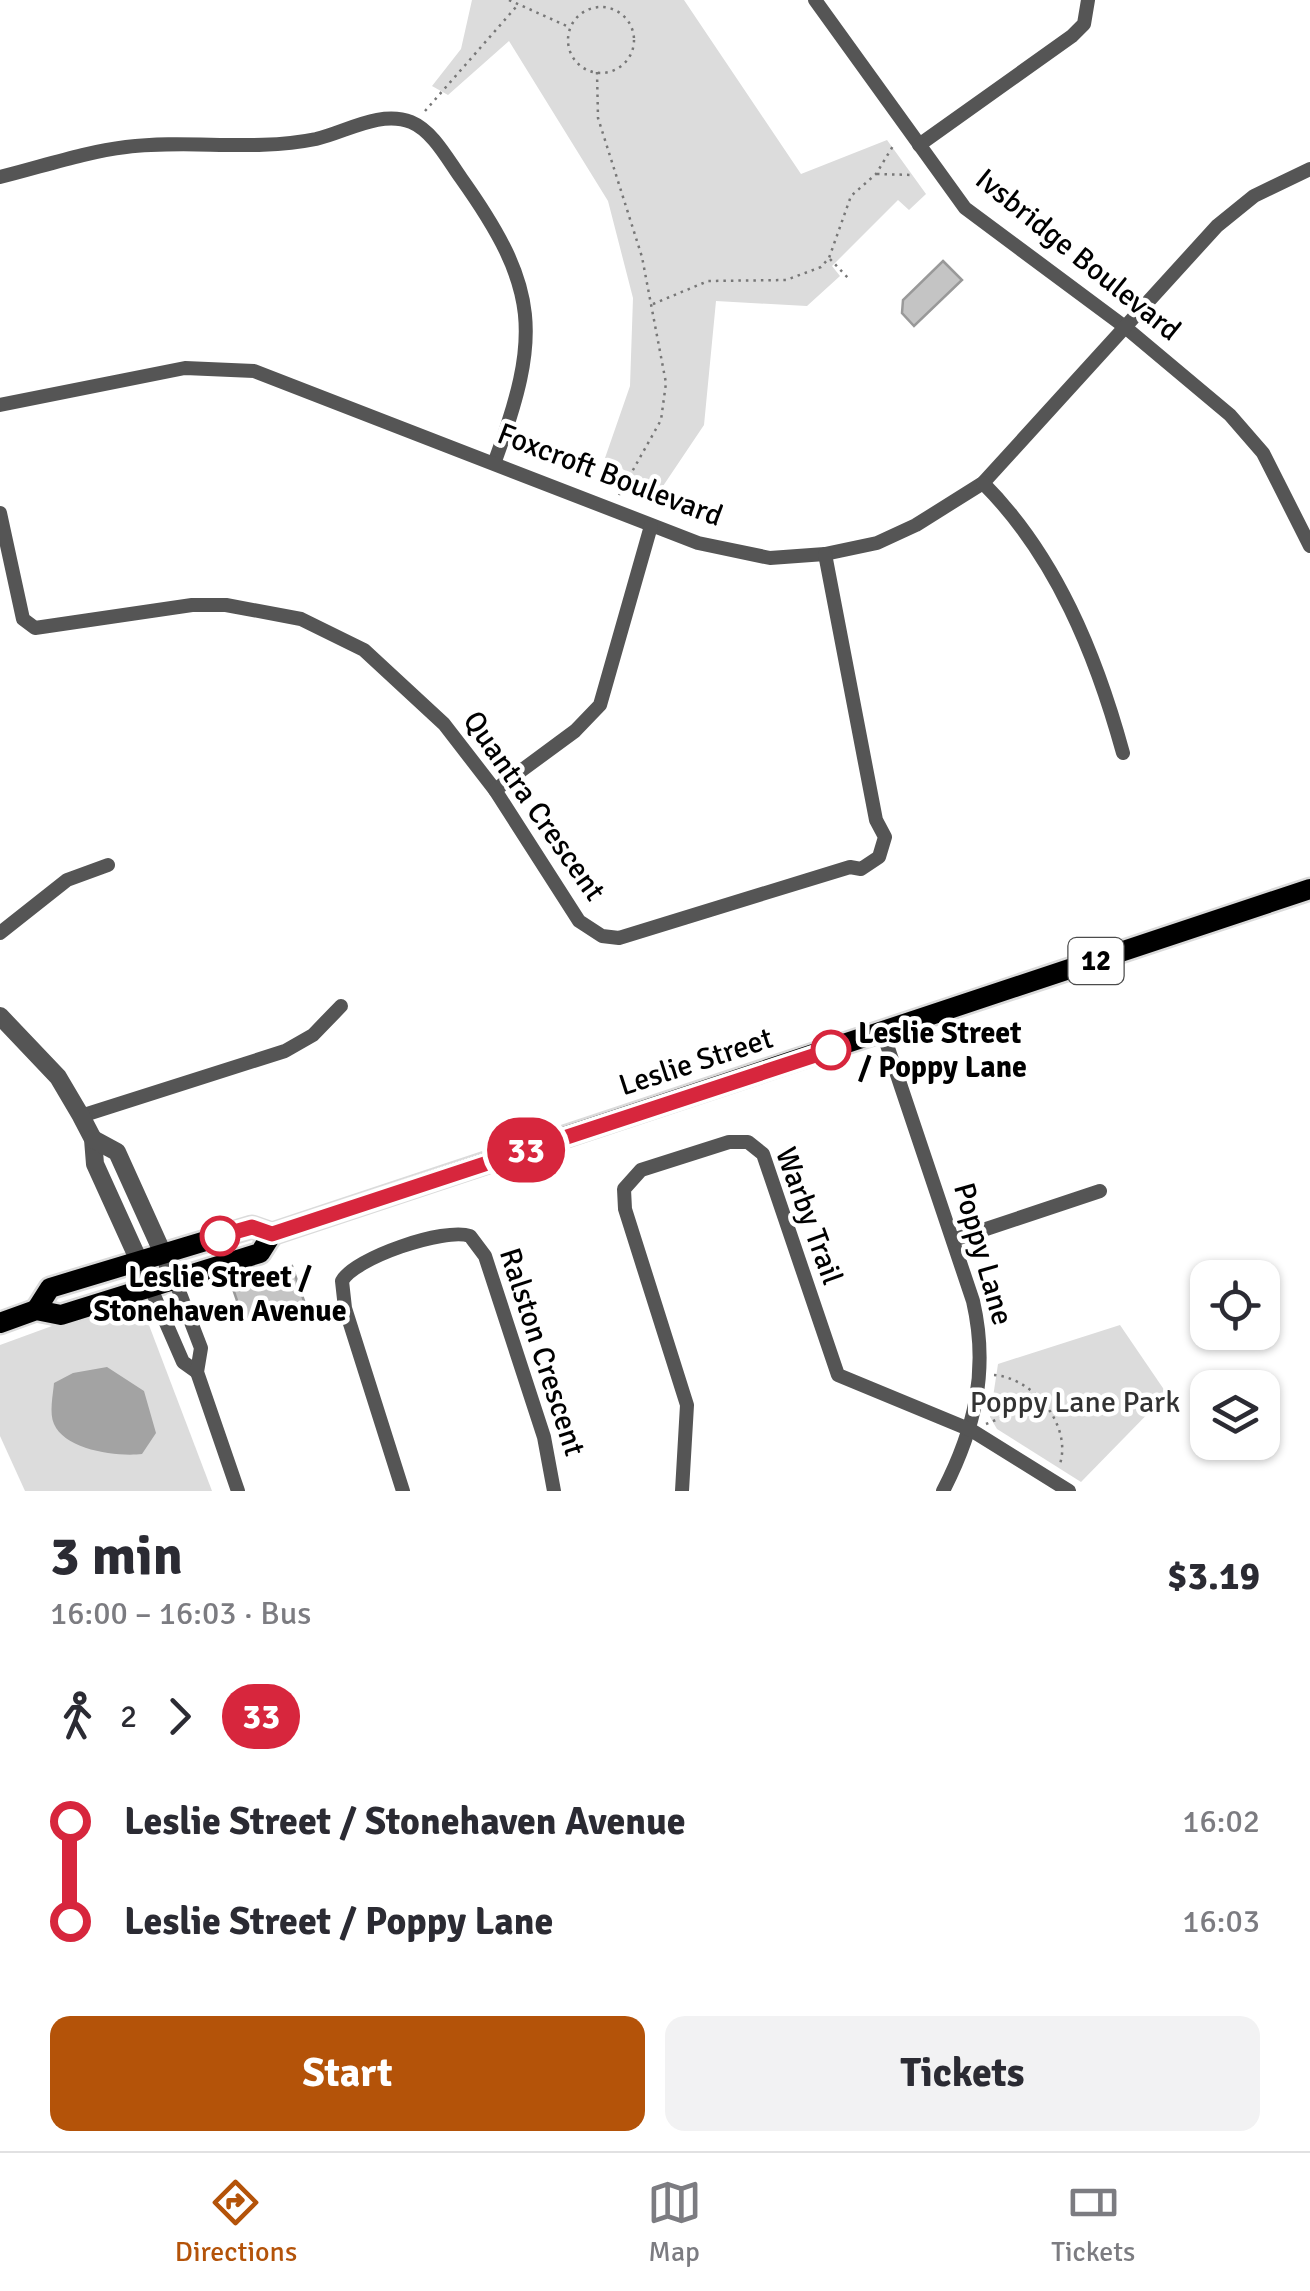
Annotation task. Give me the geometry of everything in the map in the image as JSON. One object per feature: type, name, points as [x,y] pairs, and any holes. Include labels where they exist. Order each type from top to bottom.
[{"type":"main road","name":"Leslie Street","points":[[36,1310],[50,1288],[252,1227],[272,1234],[1310,889]]},
{"type":"main road","name":"Leslie Street","points":[[0,1323],[36,1310],[60,1315],[260,1253],[272,1234]]},
{"type":"street","name":"Ivsbridge Boulevard","points":[[814,0],[965,208],[1125,327],[1230,414],[1263,453],[1310,546]]},
{"type":"street","points":[[919,144],[1072,36],[1084,24],[1088,0]]},
{"type":"street","points":[[0,176],[126,147],[265,147],[317,138],[390,117],[414,122],[436,143],[502,236],[517,270],[526,344],[522,385],[495,461]]},
{"type":"street","name":"Foxcroft Boulevard","points":[[0,405],[185,368],[254,370],[698,543],[770,558],[825,554],[877,543],[916,526],[983,483],[1217,226],[1254,196],[1310,169]]},
{"type":"street","points":[[983,483],[1039,551],[1072,612],[1106,692],[1123,753]]},
{"type":"street","name":"Quantra Crescent","points":[[0,514],[23,619],[35,628],[192,605],[266,609],[301,619],[364,650],[388,668],[444,724],[495,790],[579,921],[602,936],[620,938],[850,867],[872,865],[879,858],[885,837],[876,820],[825,554]]},
{"type":"street","points":[[495,790],[575,731],[600,705],[651,526]]},
{"type":"street","points":[[0,934],[67,880],[108,865]]},
{"type":"street","points":[[81,1116],[285,1051],[312,1034],[341,1006]]},
{"type":"street","points":[[0,1016],[58,1076],[81,1116],[93,1139],[95,1164],[183,1362],[197,1372]]},
{"type":"street","name":"Poppy Lane","points":[[883,1032],[953,1240],[980,1339],[978,1428],[943,1491]]},
{"type":"street","points":[[93,1139],[118,1152],[174,1278],[201,1348],[197,1372],[238,1491]]},
{"type":"street","name":"Warby Trail","points":[[682,1491],[687,1405],[623,1198],[629,1180],[641,1170],[729,1142],[748,1142],[763,1154],[838,1374],[978,1428]]},
{"type":"street","points":[[953,1240],[1100,1191]]},
{"type":"street","name":"Ralston Crescent","points":[[403,1491],[344,1308],[342,1281],[354,1264],[452,1232],[470,1236],[485,1256],[544,1437],[554,1491]]},
{"type":"street","points":[[978,1428],[1069,1491]]},
{"type":"path","points":[[509,0],[516,7],[570,28]]},
{"type":"path","points":[[414,122],[516,7]]},
{"type":"path","points":[[607,7],[618,11],[632,28],[633,50],[627,60],[608,72],[597,72],[573,56],[570,28],[585,11],[607,7]]},
{"type":"path","points":[[597,72],[598,118],[642,257],[666,399],[661,420],[610,509]]},
{"type":"path","points":[[652,304],[708,281],[799,278],[828,258],[851,196],[876,174],[892,146]]},
{"type":"path","points":[[876,174],[914,175]]},
{"type":"path","points":[[828,258],[850,280]]},
{"type":"path","points":[[994,1375],[1018,1380],[1043,1401],[1062,1446],[1058,1469]]},
{"type":"path","points":[[978,1428],[1043,1401]]},
{"type":"green space","points":[[472,0],[684,0],[801,174],[887,140],[926,194],[909,210],[898,200],[832,266],[840,276],[807,306],[716,301],[704,425],[659,492],[605,458],[630,386],[633,298],[608,201],[509,41],[448,95],[432,86],[461,49]]},
{"type":"green space","points":[[123,1300],[144,1312],[212,1491],[25,1491],[0,1436],[0,1345]]},
{"type":"green space","name":"Poppy Lane Park","points":[[1120,1325],[1167,1394],[1081,1482],[997,1429],[990,1417],[998,1364]]},
{"type":"shaded area","points":[[107,1367],[144,1391],[156,1433],[142,1454],[106,1453],[80,1446],[54,1424],[54,1383],[73,1373]]},
{"type":"building","points":[[943,261],[962,280],[914,326],[902,313],[903,300]]},
{"type":"building","points":[[292,1266],[304,1301],[244,1321],[232,1286]]},
{"type":"bus line","name":"33","points":[[220,1236],[252,1227],[272,1234],[831,1050]]},
{"type":"place","name":"Leslie Street / Poppy Lane","points":[[831,1050]]},
{"type":"place","name":"Leslie Street / Stonehaven Avenue","points":[[220,1236]]}]
